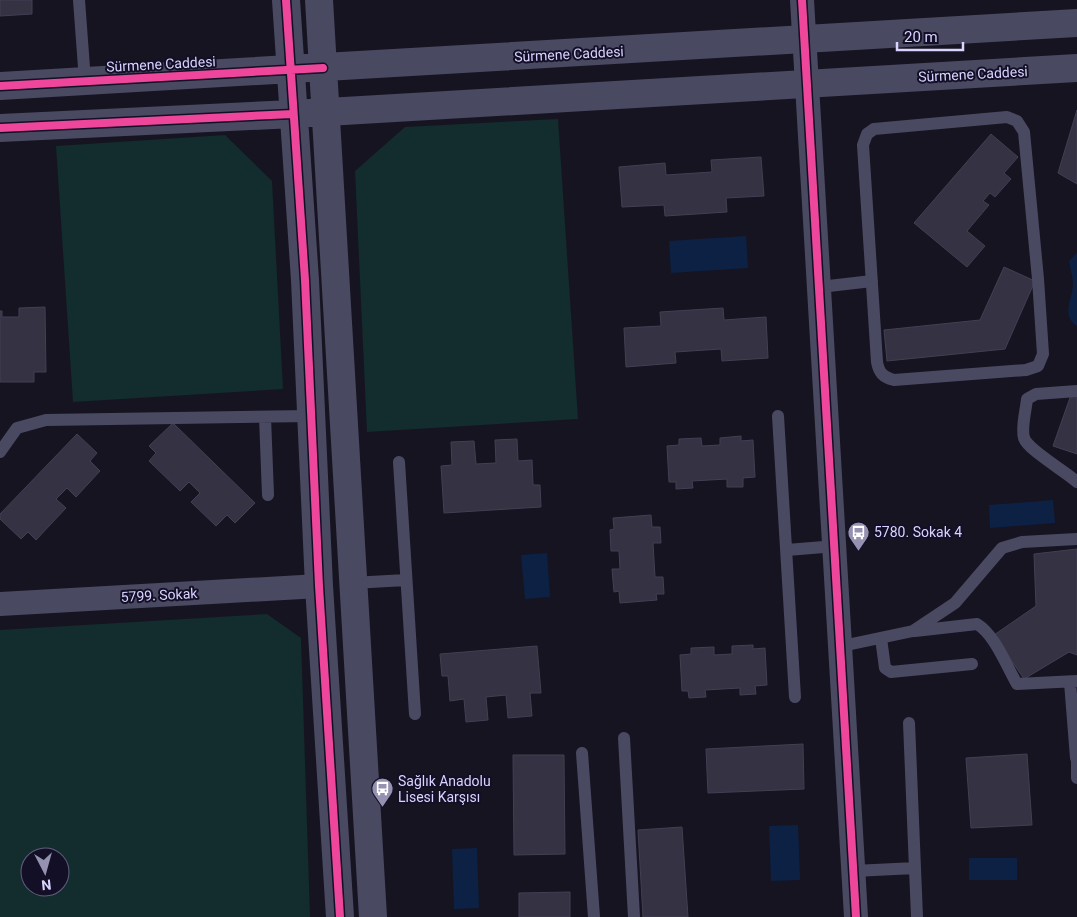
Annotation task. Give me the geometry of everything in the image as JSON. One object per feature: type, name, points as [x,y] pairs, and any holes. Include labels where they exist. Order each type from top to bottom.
[{"type":"street","points":[[286,0],[305,280],[319,586],[340,917]]},
{"type":"street","points":[[319,0],[373,917]]},
{"type":"street","points":[[802,0],[842,646],[856,917]]},
{"type":"street","name":"Sürmene Caddesi","points":[[0,86],[1077,23]]},
{"type":"street","name":"Sürmene Caddesi","points":[[0,128],[293,114],[1077,68]]},
{"type":"street","name":"5799. Sokak","points":[[0,604],[319,586]]},
{"type":"lane","points":[[80,0],[85,81]]},
{"type":"lane","points":[[1007,117],[1017,121],[1024,132],[1038,278],[1043,354],[1038,366],[1026,370],[894,380],[885,378],[878,371],[872,281],[863,145],[867,134],[874,129],[1007,117]]},
{"type":"lane","points":[[820,287],[872,281]]},
{"type":"lane","points":[[1077,391],[1036,394],[1027,399],[1024,436],[1028,447],[1065,470],[1077,482]]},
{"type":"lane","points":[[0,452],[17,428],[46,420],[311,416]]},
{"type":"lane","points":[[778,416],[795,697]]},
{"type":"lane","points":[[265,417],[268,495]]},
{"type":"lane","points":[[399,462],[415,714]]},
{"type":"lane","points":[[913,631],[955,603],[1002,548],[1022,542],[1077,539]]},
{"type":"lane","points":[[787,550],[836,546]]},
{"type":"lane","points":[[352,583],[406,580]]},
{"type":"lane","points":[[842,646],[913,631],[976,624],[984,629],[989,636],[1017,684],[1073,682],[1077,778]]},
{"type":"lane","points":[[882,638],[885,668],[891,672],[972,664]]},
{"type":"lane","points":[[910,723],[917,917]]},
{"type":"lane","points":[[624,738],[634,917]]},
{"type":"lane","points":[[582,753],[594,917]]},
{"type":"lane","points":[[854,871],[915,868]]},
{"type":"green space","points":[[558,119],[578,419],[367,432],[355,171],[405,127]]},
{"type":"green space","points":[[225,135],[272,181],[283,389],[73,402],[56,146]]},
{"type":"green space","points":[[267,614],[301,638],[310,917],[0,917],[0,630]]},
{"type":"water","points":[[746,236],[748,268],[671,273],[669,241]]},
{"type":"water","points":[[1077,253],[1077,326],[1072,322],[1068,313],[1073,285],[1069,261]]},
{"type":"water","points":[[1053,500],[1055,523],[990,528],[989,505]]},
{"type":"water","points":[[547,553],[550,597],[525,599],[521,555]]},
{"type":"water","points":[[798,825],[800,880],[771,881],[769,826]]},
{"type":"water","points":[[477,848],[479,908],[454,909],[452,849]]},
{"type":"water","points":[[969,858],[1017,858],[1017,880],[969,880]]},
{"type":"building","points":[[0,0],[32,0],[32,14],[0,16]]},
{"type":"building","points":[[1077,110],[1077,184],[1058,173]]},
{"type":"building","points":[[991,134],[1018,157],[1004,173],[1011,179],[995,197],[990,193],[983,201],[989,205],[967,231],[985,246],[967,267],[914,223]]},
{"type":"building","points":[[761,157],[764,196],[726,198],[727,212],[665,216],[664,205],[622,207],[619,167],[665,163],[666,175],[712,172],[711,160]]},
{"type":"building","points":[[1004,267],[1035,281],[1005,349],[887,361],[884,330],[980,320]]},
{"type":"building","points":[[45,307],[46,372],[34,372],[34,382],[0,382],[0,311],[2,311],[2,317],[19,317],[19,308]]},
{"type":"building","points":[[723,308],[724,320],[766,317],[768,358],[722,361],[721,349],[675,352],[676,363],[626,367],[624,328],[661,326],[660,312]]},
{"type":"building","points":[[1072,392],[1077,394],[1077,454],[1053,446]]},
{"type":"building","points":[[173,423],[255,503],[235,523],[227,515],[216,526],[191,502],[200,493],[189,482],[180,491],[149,461],[156,453],[149,446]]},
{"type":"building","points":[[77,434],[97,453],[90,461],[100,471],[76,497],[67,488],[56,499],[66,508],[36,540],[28,532],[21,539],[0,519],[0,514]]},
{"type":"building","points":[[741,436],[741,441],[753,440],[755,477],[743,478],[743,487],[727,487],[727,479],[692,481],[693,488],[676,489],[676,482],[669,482],[667,446],[679,445],[679,439],[701,438],[702,446],[720,445],[720,438]]},
{"type":"building","points":[[517,439],[518,461],[532,460],[533,485],[540,485],[541,507],[444,513],[441,466],[452,465],[451,442],[474,441],[476,464],[496,463],[495,440]]},
{"type":"building","points":[[651,515],[652,527],[660,527],[661,543],[653,543],[655,577],[663,577],[664,594],[656,594],[657,600],[620,603],[619,591],[614,592],[612,569],[620,569],[619,551],[611,551],[610,530],[614,529],[613,518]]},
{"type":"building","points":[[1077,549],[1077,655],[1069,652],[1024,679],[994,635],[1036,606],[1034,554]]},
{"type":"building","points":[[753,645],[753,649],[765,648],[767,685],[755,686],[756,694],[740,695],[740,688],[705,690],[706,697],[689,698],[688,691],[682,691],[680,655],[691,654],[691,648],[714,647],[714,655],[732,654],[732,646]]},
{"type":"building","points":[[537,646],[541,693],[530,693],[532,716],[508,718],[506,695],[486,697],[488,720],[466,722],[464,699],[450,701],[448,676],[442,676],[440,654]]},
{"type":"building","points":[[803,744],[804,789],[708,793],[706,749]]},
{"type":"building","points":[[1027,754],[1032,825],[971,828],[966,758]]},
{"type":"building","points":[[513,755],[564,755],[565,854],[514,855]]},
{"type":"building","points":[[682,827],[688,917],[643,917],[638,830]]},
{"type":"building","points":[[570,892],[570,917],[519,917],[519,893]]},
{"type":"cycle path","points":[[286,0],[305,280],[319,586],[340,917]]},
{"type":"cycle path","points":[[802,0],[856,917]]},
{"type":"cycle path","points":[[0,86],[323,68]]},
{"type":"cycle path","points":[[0,128],[293,114]]},
{"type":"place","name":"5780. Sokak 4","points":[[858,551]]},
{"type":"place","name":"Sağlık Anadolu Lisesi Karşısı","points":[[382,808]]}]
